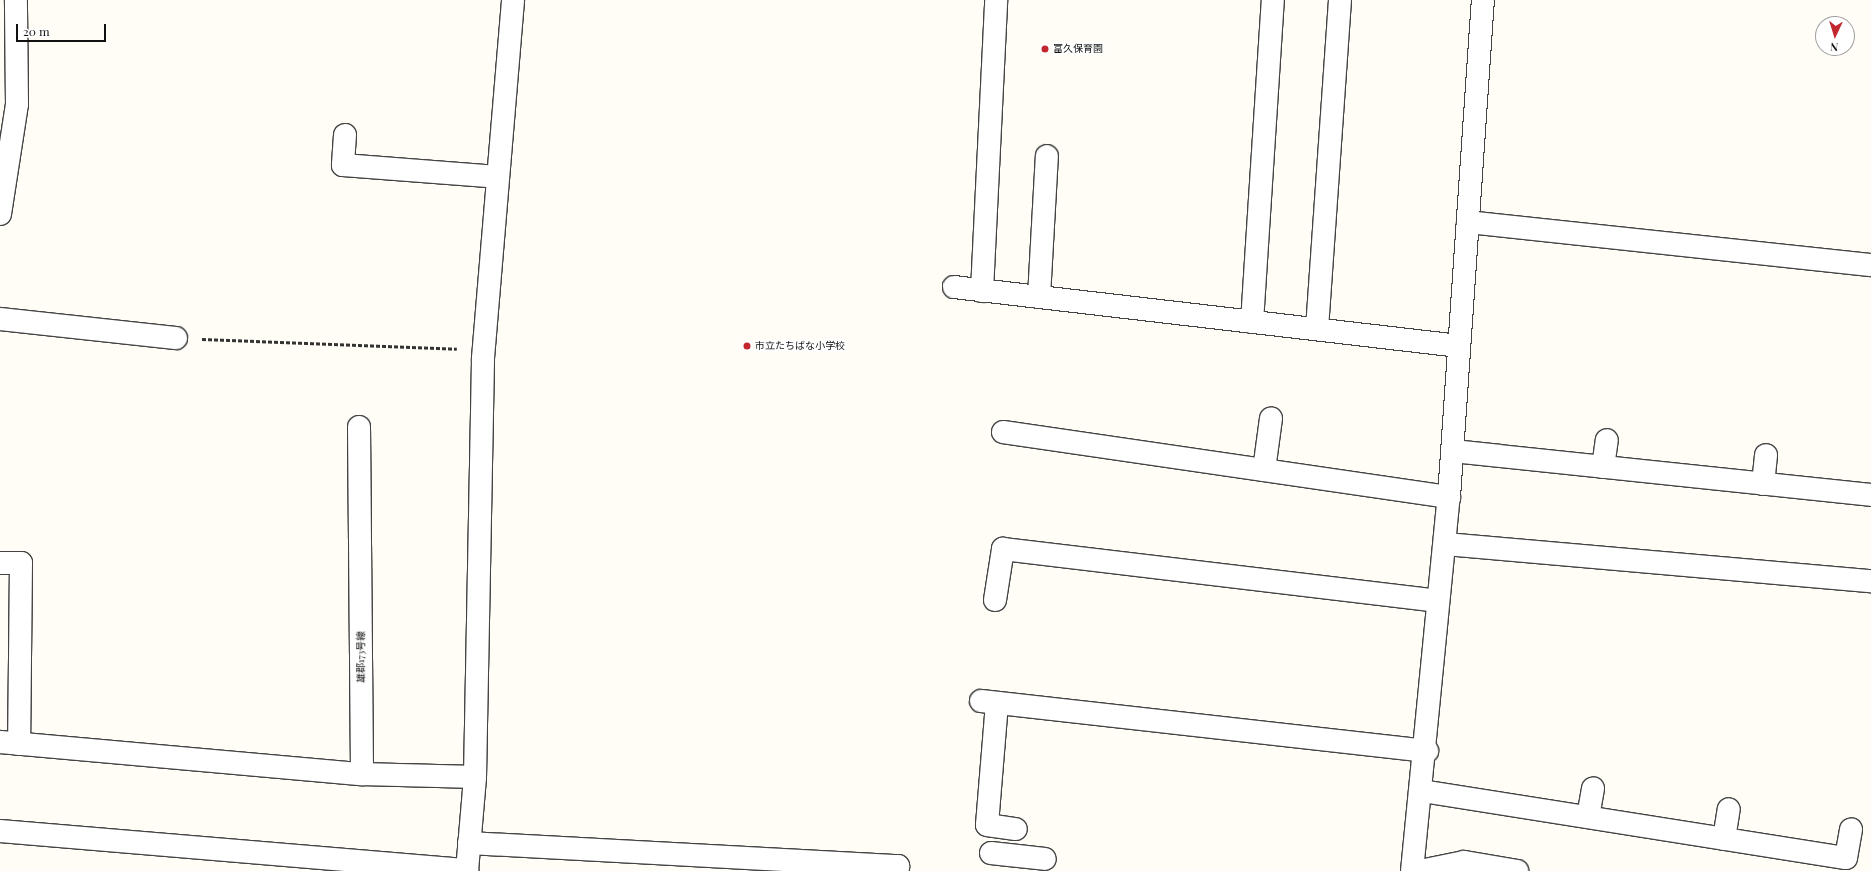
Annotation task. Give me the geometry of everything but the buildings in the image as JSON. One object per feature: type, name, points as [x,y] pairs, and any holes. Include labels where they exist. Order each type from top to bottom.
[{"type":"street","points":[[0,214],[5,164],[17,104],[16,0]]},
{"type":"street","points":[[0,831],[467,871],[475,777],[484,350],[513,0]]},
{"type":"street","points":[[982,291],[996,0]]},
{"type":"street","points":[[1252,322],[1273,0]]},
{"type":"street","points":[[1317,329],[1340,0]]},
{"type":"street","points":[[1412,871],[1426,751],[1437,601],[1445,544],[1449,497],[1482,0]]},
{"type":"street","points":[[345,135],[343,165],[498,177]]},
{"type":"street","points":[[1039,297],[1047,156]]},
{"type":"street","points":[[1468,222],[1871,265]]},
{"type":"street","points":[[954,287],[1460,346]]},
{"type":"street","points":[[0,319],[176,338]]},
{"type":"street","points":[[1264,470],[1271,418]]},
{"type":"street","name":"雄郡173号線","points":[[359,427],[362,774]]},
{"type":"street","points":[[1003,432],[1449,497]]},
{"type":"street","points":[[1603,467],[1606,440]]},
{"type":"street","points":[[1452,451],[1871,495]]},
{"type":"street","points":[[1763,484],[1766,455]]},
{"type":"street","points":[[1445,544],[1871,581]]},
{"type":"street","points":[[995,600],[1002,549],[1437,601]]},
{"type":"street","points":[[0,562],[21,563],[10,743],[362,774],[475,777]]},
{"type":"street","points":[[1016,829],[987,825],[989,702],[1426,751]]},
{"type":"street","points":[[1588,817],[1593,788]]},
{"type":"street","points":[[1422,791],[1846,858],[1851,829]]},
{"type":"street","points":[[1724,839],[1729,809]]},
{"type":"street","points":[[469,843],[898,866],[897,871]]},
{"type":"street","points":[[991,853],[1015,863],[1045,859]]},
{"type":"street","points":[[1420,871],[1464,862],[1517,871]]},
{"type":"path","points":[[176,338],[484,350]]},
{"type":"place","name":"富久保育園","points":[[1045,49]]},
{"type":"place","name":"市立たちばな小学校","points":[[747,346]]}]
